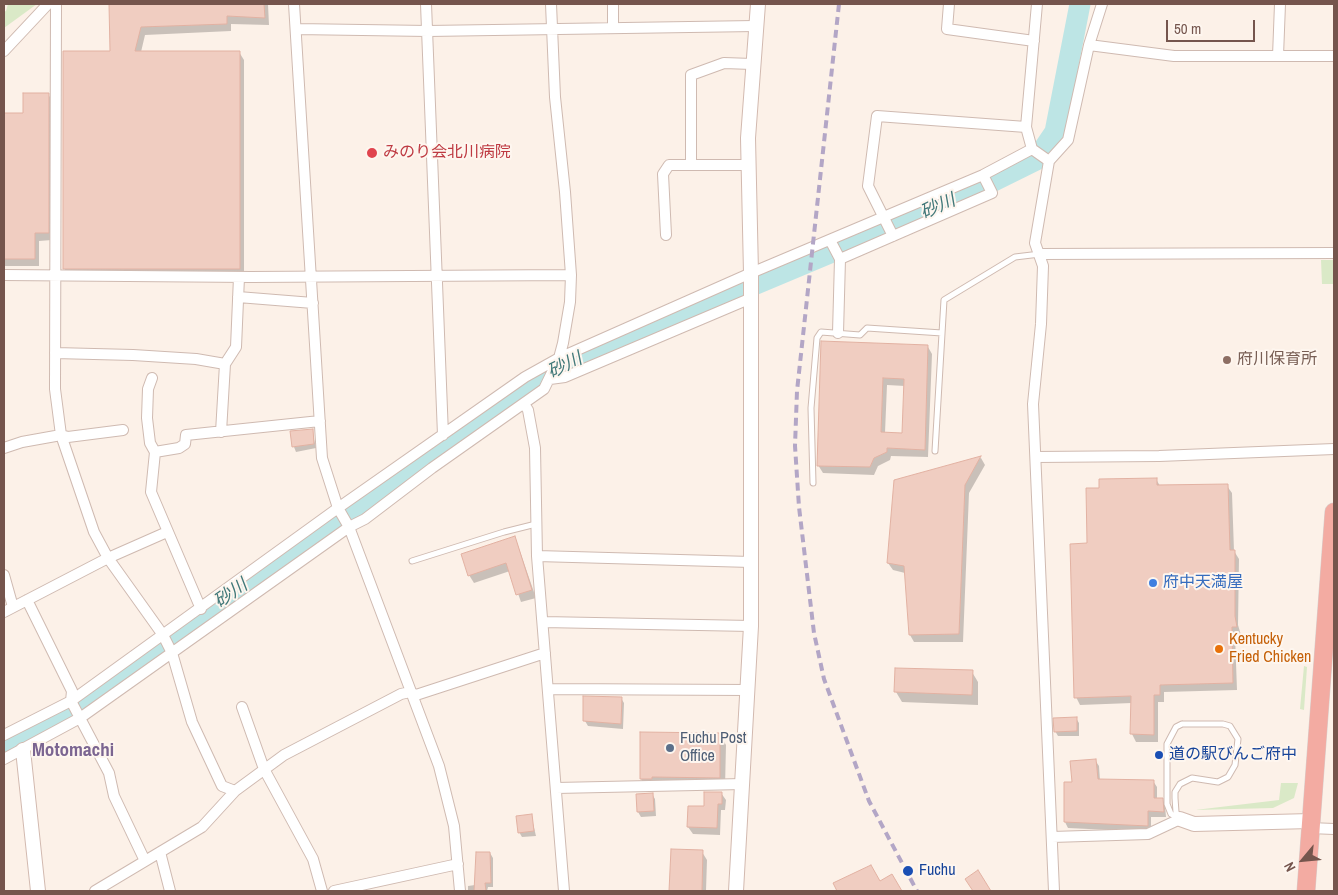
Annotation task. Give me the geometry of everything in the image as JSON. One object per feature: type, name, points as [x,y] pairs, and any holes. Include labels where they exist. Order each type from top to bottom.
[{"type":"highway","points":[[1306,891],[1334,512]]},
{"type":"street","points":[[4,51],[48,4]]},
{"type":"street","points":[[56,4],[57,275],[55,389],[61,435],[94,532],[108,558],[163,635],[172,653],[192,722],[222,786],[235,791]]},
{"type":"street","points":[[294,4],[314,303],[322,458],[338,508],[349,527],[439,766],[454,826],[460,891]]},
{"type":"street","points":[[426,4],[443,435]]},
{"type":"street","points":[[4,759],[80,718],[349,527],[364,519],[432,468],[544,389],[559,358],[570,302],[571,275],[555,98],[551,4]]},
{"type":"street","points":[[613,4],[614,28]]},
{"type":"street","points":[[736,891],[751,626],[749,299],[751,273],[748,165],[752,64],[758,4]]},
{"type":"street","points":[[949,4],[947,29],[1034,41]]},
{"type":"street","points":[[1037,4],[1026,127],[1032,149],[1049,161]]},
{"type":"street","points":[[1054,891],[1034,404],[1044,266],[1035,243],[1049,161],[1068,140],[1088,45],[1102,4]]},
{"type":"street","points":[[1278,56],[1280,4]]},
{"type":"street","points":[[296,29],[428,31],[755,26]]},
{"type":"street","points":[[1088,45],[1174,56],[1334,56]]},
{"type":"street","points":[[691,165],[691,74],[724,63],[752,64]]},
{"type":"street","points":[[893,236],[868,186],[876,116],[1026,127]]},
{"type":"street","points":[[4,735],[71,701],[201,609],[338,508],[525,377],[559,358],[751,273],[983,175],[1032,149]]},
{"type":"street","points":[[666,235],[663,174],[669,165],[748,165]]},
{"type":"street","points":[[840,259],[992,193],[983,175]]},
{"type":"street","points":[[830,240],[840,259],[838,333]]},
{"type":"street","points":[[1040,254],[1334,253]]},
{"type":"street","points":[[4,275],[239,277],[571,275]]},
{"type":"street","points":[[221,432],[225,364],[236,347],[239,277]]},
{"type":"street","points":[[238,297],[314,303]]},
{"type":"street","points":[[550,379],[565,377],[749,299]]},
{"type":"street","points":[[55,353],[133,354],[196,359],[225,364]]},
{"type":"street","points":[[152,378],[148,389],[150,443],[155,452],[151,492],[201,609]]},
{"type":"street","points":[[524,404],[528,410],[535,448],[537,556],[564,891]]},
{"type":"street","points":[[155,452],[179,448],[186,444],[186,436],[320,421]]},
{"type":"street","points":[[4,448],[22,442],[61,435],[68,437],[123,430]]},
{"type":"street","points":[[1036,457],[1160,456],[1334,449]]},
{"type":"street","points":[[4,575],[8,609],[108,558],[167,532]]},
{"type":"street","points":[[537,556],[751,562]]},
{"type":"street","points":[[27,600],[72,691],[71,701],[109,773],[114,796],[145,861]]},
{"type":"street","points":[[543,622],[751,626]]},
{"type":"street","points":[[95,891],[202,827],[235,791],[284,755],[401,694],[410,692],[416,695],[545,653]]},
{"type":"street","points":[[548,689],[748,690]]},
{"type":"street","points":[[242,707],[264,769],[313,859],[322,891]]},
{"type":"street","points":[[23,750],[38,891]]},
{"type":"street","points":[[556,788],[743,784]]},
{"type":"street","points":[[1052,837],[1148,834],[1180,819],[1194,824],[1311,824],[1334,829]]},
{"type":"street","points":[[160,852],[170,891]]},
{"type":"street","points":[[334,891],[458,864]]},
{"type":"lane","points":[[935,451],[944,300],[1015,257],[1040,254]]},
{"type":"lane","points":[[813,483],[810,408],[817,338],[821,332],[860,335],[867,328],[942,333]]},
{"type":"lane","points":[[412,561],[504,532],[537,524]]},
{"type":"lane","points":[[1182,724],[1223,724],[1230,726],[1238,739],[1233,772],[1218,782],[1192,778],[1180,784],[1175,798],[1176,812],[1180,819],[1171,814],[1167,804],[1167,744],[1171,734],[1176,727],[1182,724]]},
{"type":"green space","points":[[8,4],[37,4],[4,28],[4,12]]},
{"type":"green space","points":[[1321,260],[1334,260],[1334,284],[1322,284]]},
{"type":"green space","points":[[1304,666],[1307,667],[1304,710],[1300,709]]},
{"type":"green space","points":[[1281,783],[1298,783],[1294,798],[1273,808],[1195,810],[1279,800]]},
{"type":"building","points":[[109,4],[264,4],[265,18],[227,16],[227,24],[141,27],[135,51],[240,51],[240,269],[63,269],[63,51],[110,51]]},
{"type":"building","points":[[23,93],[49,93],[49,233],[35,233],[35,259],[4,259],[4,113],[23,113]]},
{"type":"building","points":[[821,341],[928,345],[925,450],[887,448],[887,452],[874,458],[870,467],[817,466]],"holes":[[[883,378],[904,379],[902,433],[881,432]]]},
{"type":"building","points":[[313,429],[314,444],[292,447],[290,431]]},
{"type":"building","points":[[981,456],[965,485],[959,634],[909,635],[904,566],[887,563],[894,480]]},
{"type":"building","name":"府中天満屋","points":[[1157,478],[1157,485],[1228,484],[1230,550],[1235,550],[1235,616],[1237,627],[1232,627],[1233,683],[1160,685],[1160,695],[1154,695],[1154,735],[1130,734],[1131,696],[1074,698],[1070,544],[1087,543],[1086,488],[1099,488],[1099,479]]},
{"type":"building","points":[[515,536],[532,590],[516,595],[506,563],[468,576],[461,554]]},
{"type":"building","points":[[895,668],[973,670],[972,695],[894,692]]},
{"type":"building","points":[[583,696],[622,697],[621,724],[583,721]]},
{"type":"building","points":[[1077,717],[1077,731],[1054,732],[1053,718]]},
{"type":"building","points":[[640,732],[720,733],[720,778],[652,777],[652,779],[640,779]]},
{"type":"building","points":[[1096,759],[1098,779],[1154,780],[1154,798],[1163,798],[1164,812],[1148,811],[1148,826],[1064,822],[1064,782],[1072,782],[1070,761]]},
{"type":"building","points":[[704,792],[722,792],[722,804],[718,804],[717,828],[687,827],[688,806],[704,806]]},
{"type":"building","points":[[653,793],[654,811],[637,812],[636,794]]},
{"type":"building","points":[[532,814],[534,831],[518,833],[516,816]]},
{"type":"building","points":[[671,849],[703,850],[702,891],[669,891]]},
{"type":"building","points":[[476,852],[490,852],[491,883],[485,883],[486,891],[474,891]]},
{"type":"building","points":[[871,865],[880,881],[892,874],[902,891],[837,891],[833,883]]},
{"type":"building","points":[[978,870],[991,891],[973,891],[965,879]]},
{"type":"waterway","name":"砂川","points":[[4,744],[63,714],[526,385],[570,362],[949,203],[1036,160],[1055,132],[1080,4]]},
{"type":"railway","points":[[839,4],[797,391],[795,446],[799,507],[814,633],[824,679],[869,801],[917,891]]},
{"type":"place","name":"みのり会北川病院","points":[[372,153]]},
{"type":"place","name":"府川保育所","points":[[1227,360]]},
{"type":"place","name":"府中天満屋","points":[[1153,583]]},
{"type":"place","name":"Kentucky Fried Chicken","points":[[1219,649]]},
{"type":"place","name":"Fuchu Post Office","points":[[670,748]]},
{"type":"place","name":"道の駅びんご府中","points":[[1159,755]]},
{"type":"place","name":"Fuchu","points":[[908,871]]},
{"type":"district","name":"Motomachi","points":[[73,751]]}]
